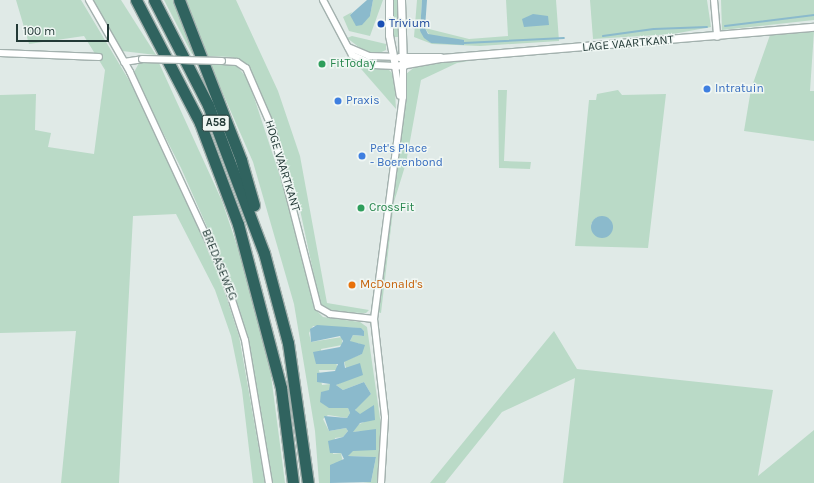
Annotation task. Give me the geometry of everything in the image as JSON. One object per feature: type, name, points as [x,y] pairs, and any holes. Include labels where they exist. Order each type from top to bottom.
[{"type":"highway","name":"A58","points":[[136,0],[200,123],[238,224],[281,388],[293,483]]},
{"type":"highway","name":"A58","points":[[154,0],[208,105],[264,253]]},
{"type":"highway","name":"A58","points":[[179,0],[243,166],[288,343],[308,483]]},
{"type":"street","name":"BREDASEWEG","points":[[89,0],[124,62],[179,172],[232,296],[257,396],[269,483]]},
{"type":"street","points":[[323,0],[352,54],[366,62],[395,66]]},
{"type":"street","points":[[389,0],[393,57],[401,106]]},
{"type":"street","points":[[380,483],[386,417],[374,319],[401,106],[403,66],[401,0]]},
{"type":"street","points":[[714,0],[717,37]]},
{"type":"street","name":"LAGE VAARTKANT","points":[[393,57],[441,58],[717,37],[814,27]]},
{"type":"street","points":[[348,47],[374,57],[393,57]]},
{"type":"street","points":[[0,53],[99,57]]},
{"type":"street","name":"LAGE VAARTKANT","points":[[395,66],[403,66],[441,58]]},
{"type":"street","name":"HOGE VAARTKANT","points":[[124,62],[142,59],[222,60],[237,62],[246,68],[273,132],[296,209],[316,304],[330,314],[374,319]]},
{"type":"green space","points":[[16,0],[81,0],[133,87],[216,265],[239,336],[265,483],[253,483],[242,390],[231,336],[215,290],[176,214],[133,216],[119,483],[61,483],[76,331],[0,333],[0,95],[36,94],[35,130],[51,133],[48,147],[94,154],[105,70],[84,36],[29,44]]},
{"type":"green space","points":[[93,0],[121,0],[156,55],[122,51]]},
{"type":"green space","points":[[164,0],[175,0],[197,55],[192,54]]},
{"type":"green space","points":[[184,0],[236,0],[278,91],[300,156],[327,303],[369,310],[366,313],[333,312],[320,304],[299,205],[272,126],[247,66],[232,57],[208,56]]},
{"type":"green space","points":[[373,0],[383,0],[370,36],[349,31],[343,17],[352,12],[350,15],[370,16]]},
{"type":"green space","points":[[393,0],[398,0],[398,37],[393,37]]},
{"type":"green space","points":[[417,0],[422,0],[420,31],[431,43],[447,37],[430,36],[425,28],[469,39],[508,36],[506,0],[556,0],[559,41],[480,46],[432,44],[414,37]]},
{"type":"green space","points":[[590,0],[707,0],[711,27],[673,34],[593,39]]},
{"type":"green space","points":[[721,0],[814,0],[814,20],[722,30]]},
{"type":"green space","points":[[814,31],[810,91],[814,91],[814,141],[744,131],[751,89],[770,35]]},
{"type":"green space","points":[[352,36],[386,44],[386,50],[375,55],[364,51],[347,38]]},
{"type":"green space","points":[[465,59],[469,61],[457,63],[421,80],[406,163],[394,202],[381,313],[377,312],[406,74],[416,66]]},
{"type":"green space","points":[[355,62],[388,69],[394,75],[396,109]]},
{"type":"green space","points":[[139,63],[159,63],[222,201],[251,287],[269,360],[285,483],[273,483],[246,335],[223,263],[181,168],[133,74]]},
{"type":"green space","points":[[210,64],[236,65],[248,79],[290,207],[314,308],[323,317],[360,322],[367,327],[383,439],[378,483],[363,483],[371,482],[376,457],[348,456],[365,431],[353,432],[355,426],[364,422],[355,413],[356,406],[371,394],[364,382],[343,390],[336,385],[349,379],[344,361],[362,354],[359,343],[353,345],[350,341],[353,335],[362,336],[364,331],[360,328],[313,326],[309,333],[311,342],[342,337],[342,345],[321,349],[323,362],[336,362],[338,370],[319,370],[322,385],[330,384],[329,408],[348,408],[350,413],[347,418],[328,415],[323,419],[329,431],[346,428],[348,431],[343,437],[335,438],[333,454],[341,453],[343,463],[332,464],[331,483],[319,483],[315,431],[294,304],[253,162]]},
{"type":"green space","points":[[498,90],[507,90],[504,161],[531,162],[530,169],[499,168]]},
{"type":"green space","points":[[618,90],[622,95],[666,94],[648,248],[575,246],[589,100],[596,100],[597,94]],"holes":[[[597,217],[610,219],[612,229],[607,236],[593,232],[591,224]]]},
{"type":"green space","points":[[554,331],[577,369],[773,390],[758,476],[814,430],[814,483],[563,483],[575,378],[502,412],[445,483],[430,483]]},
{"type":"water","points":[[367,0],[373,0],[370,16],[362,25],[356,26],[350,15]]},
{"type":"water","points":[[422,0],[427,0],[425,28],[428,34],[464,40],[464,45],[431,43],[424,38],[420,31]]},
{"type":"water","points":[[533,14],[548,16],[549,25],[524,27],[522,19]]},
{"type":"water","points":[[602,216],[610,219],[613,227],[610,235],[602,238],[594,235],[591,227],[594,219]]},
{"type":"water","points":[[317,325],[361,328],[364,331],[364,336],[353,335],[350,341],[365,345],[362,354],[344,362],[345,368],[360,363],[363,375],[336,385],[343,390],[364,382],[371,394],[355,410],[360,414],[374,405],[375,420],[360,423],[353,432],[376,429],[376,450],[353,451],[348,456],[376,457],[371,482],[330,483],[330,465],[344,459],[341,453],[330,453],[328,441],[343,437],[348,431],[346,428],[329,431],[324,416],[347,418],[350,413],[348,408],[329,408],[320,402],[321,392],[329,390],[330,384],[317,382],[317,373],[335,371],[338,364],[316,364],[313,352],[340,347],[343,341],[340,336],[311,342],[310,329]]},
{"type":"waterway","points":[[725,26],[814,15]]},
{"type":"waterway","points":[[603,36],[654,29],[707,27]]},
{"type":"waterway","points":[[464,43],[564,38]]},
{"type":"place","name":"Trivium","points":[[381,24]]},
{"type":"place","name":"FitToday","points":[[322,64]]},
{"type":"place","name":"Intratuin","points":[[707,89]]},
{"type":"place","name":"Praxis","points":[[338,101]]},
{"type":"place","name":"Pet's Place - Boerenbond","points":[[362,156]]},
{"type":"place","name":"CrossFit","points":[[361,208]]},
{"type":"place","name":"McDonald's","points":[[352,285]]}]
